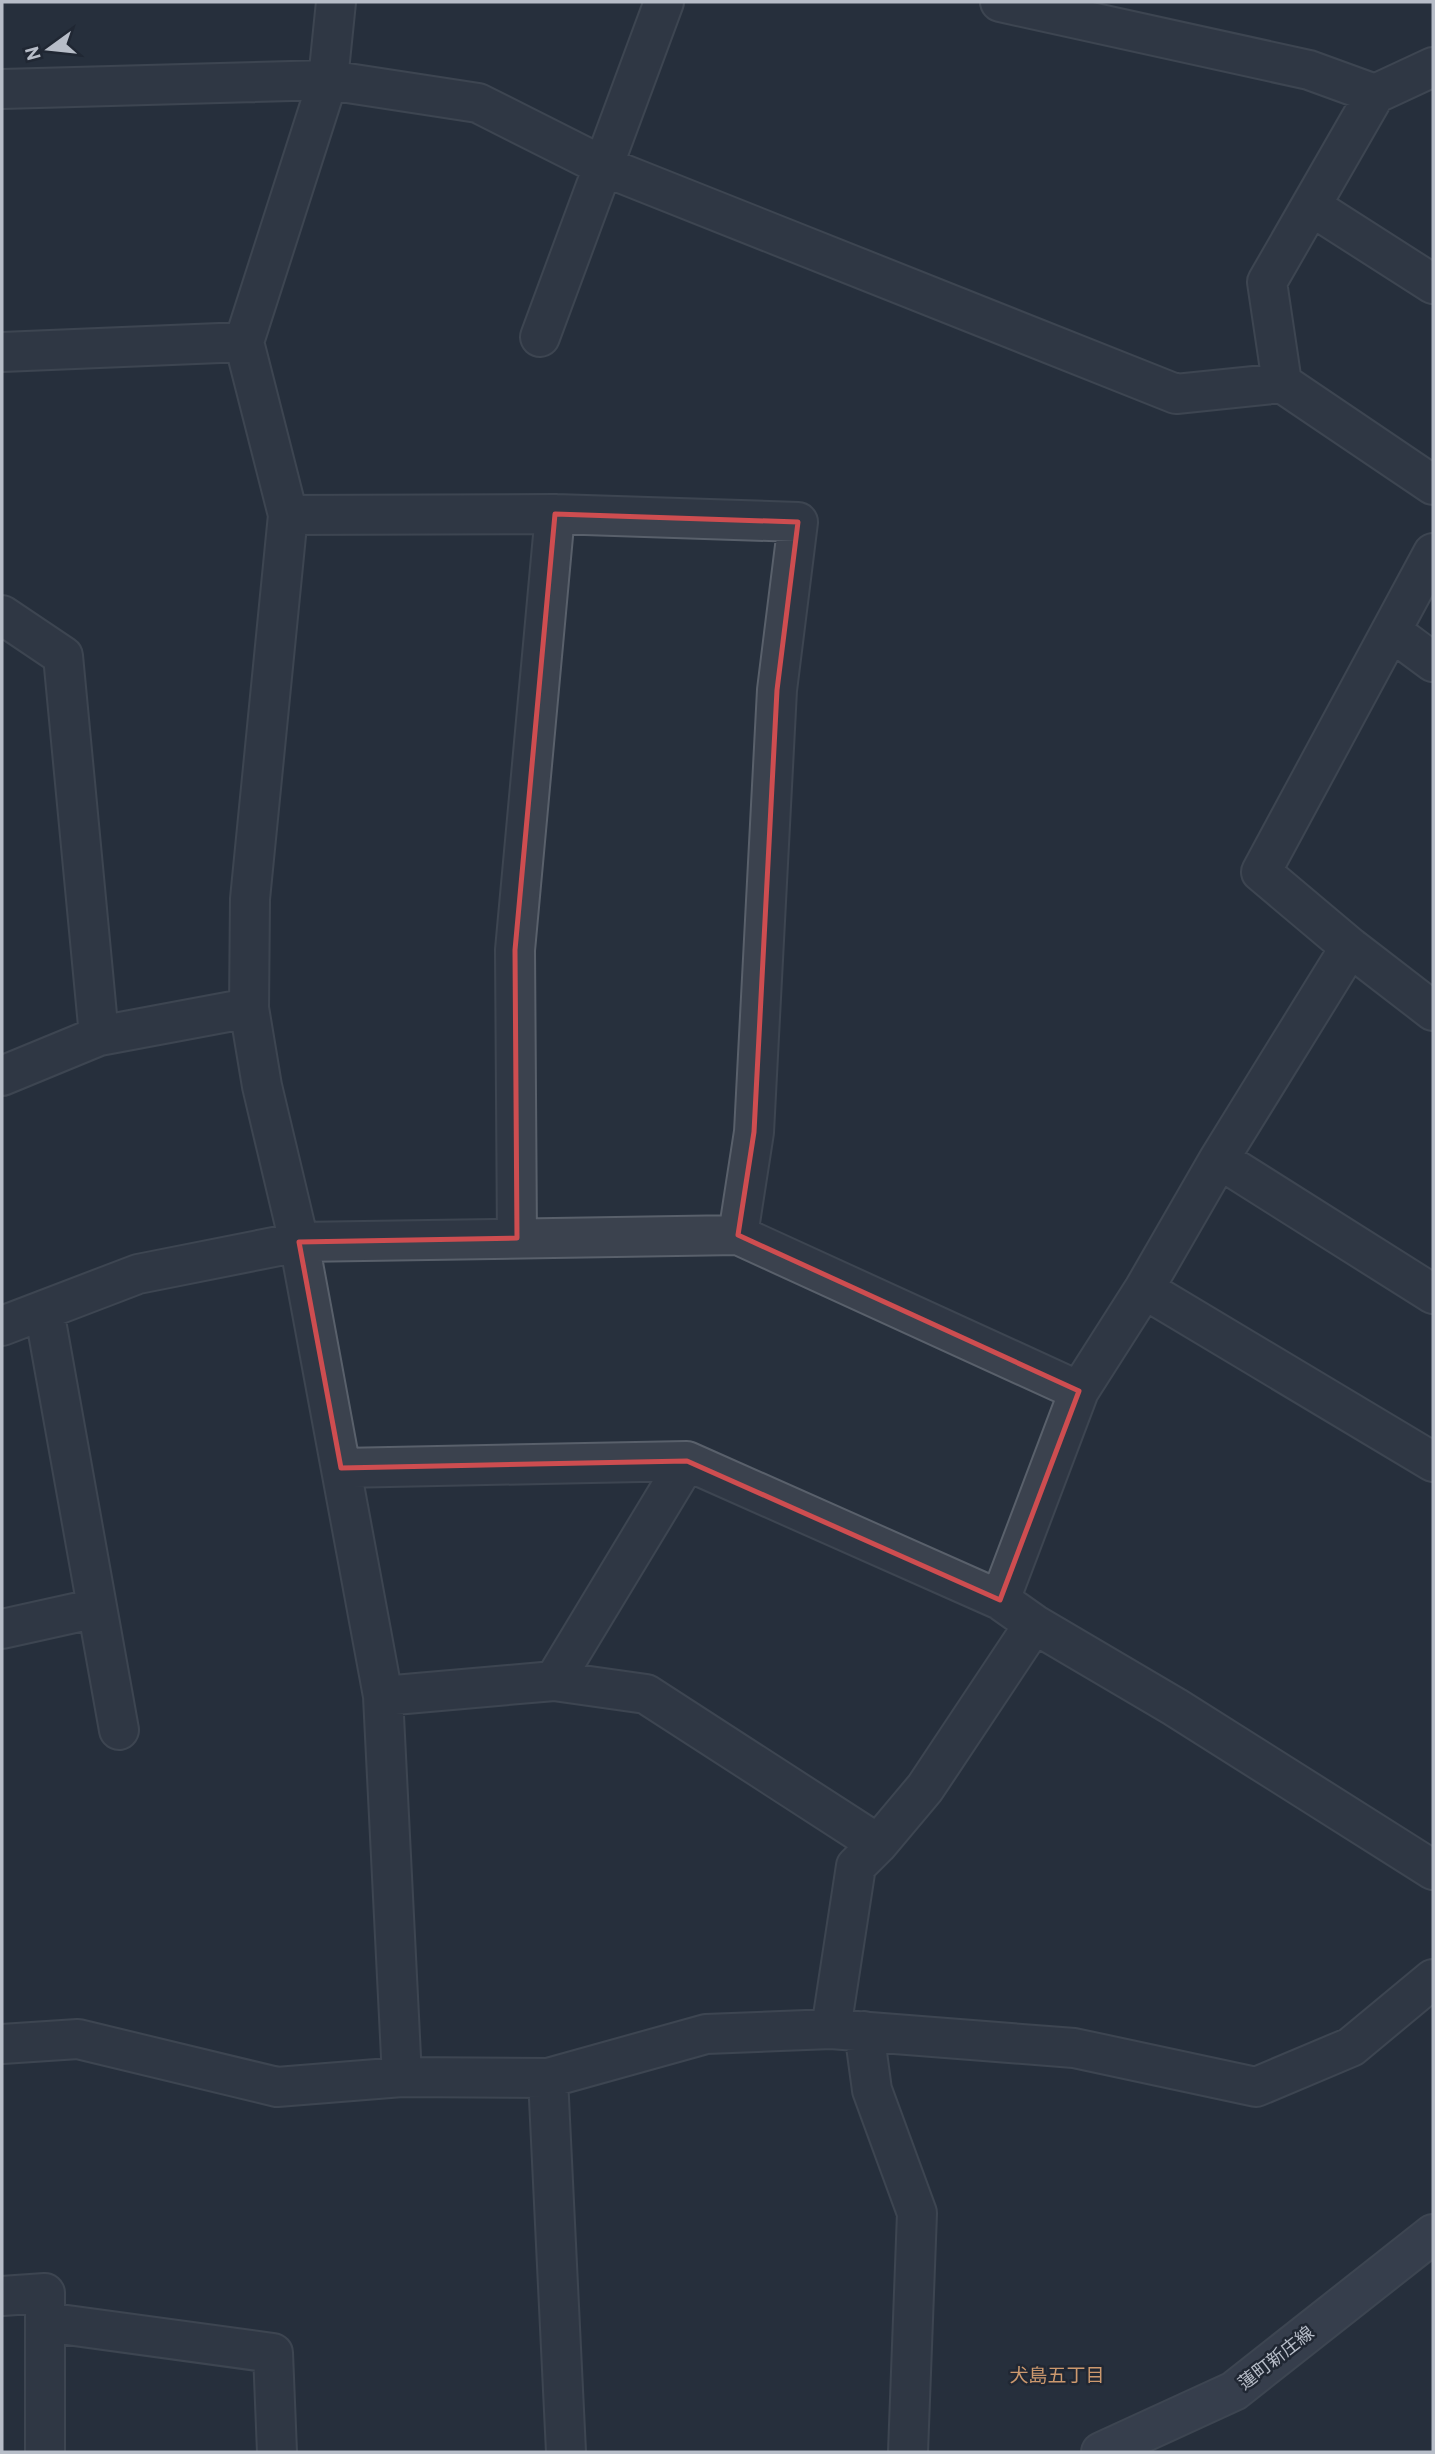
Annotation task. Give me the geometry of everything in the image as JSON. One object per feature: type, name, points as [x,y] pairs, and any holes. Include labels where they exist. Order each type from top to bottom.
[{"type":"main road","name":"蓮町新庄線","points":[[1113,2451],[1234,2391],[1433,2234]]},
{"type":"street","points":[[336,2],[328,80],[244,342],[288,515],[250,900],[249,1008],[262,1086],[299,1242],[383,1696],[402,2077]]},
{"type":"street","points":[[540,337],[664,2]]},
{"type":"street","points":[[1000,2],[1309,70],[1375,94]]},
{"type":"street","points":[[1282,383],[1267,282],[1375,94],[1433,67]]},
{"type":"street","points":[[2,89],[328,80],[478,103],[603,166],[1176,394],[1282,383],[1433,485]]},
{"type":"street","points":[[1311,206],[1433,284]]},
{"type":"street","points":[[2,352],[244,342]]},
{"type":"street","points":[[288,515],[555,514],[799,522],[777,690],[754,1132],[738,1235]]},
{"type":"street","points":[[517,1238],[515,950],[555,514]]},
{"type":"street","points":[[1433,553],[1261,872],[1350,947],[1433,1011]]},
{"type":"street","points":[[2,615],[63,656],[99,1036]]},
{"type":"street","points":[[1391,631],[1433,662]]},
{"type":"street","points":[[1000,1600],[1079,1391],[1144,1289],[1219,1159],[1350,947]]},
{"type":"street","points":[[2,1076],[99,1036],[249,1008]]},
{"type":"street","points":[[1219,1159],[1428,1280]]},
{"type":"street","points":[[2,1326],[138,1274],[299,1242],[738,1235],[1079,1391]]},
{"type":"street","points":[[1144,1289],[1433,1462]]},
{"type":"street","points":[[44,1310],[119,1730]]},
{"type":"street","points":[[341,1468],[687,1461],[1000,1600],[1433,1870]]},
{"type":"street","points":[[554,1681],[687,1461]]},
{"type":"street","points":[[2,1629],[97,1608]]},
{"type":"street","points":[[908,2452],[917,2213],[848,2030],[856,1866],[925,1788],[1034,1623]]},
{"type":"street","points":[[383,1696],[554,1681],[646,1693],[878,1844]]},
{"type":"street","points":[[2,2044],[78,2039],[277,2087],[402,2077],[548,2078],[706,2035],[848,2030],[1074,2048],[1256,2087],[1351,2047],[1433,1979]]},
{"type":"street","points":[[548,2078],[566,2452]]},
{"type":"street","points":[[2,2296],[45,2293],[45,2452]]},
{"type":"street","points":[[45,2322],[273,2353],[277,2452]]},
{"type":"highlighted area","points":[[555,514],[798,522],[777,690],[754,1132],[738,1235],[1079,1391],[1000,1600],[687,1461],[341,1468],[299,1242],[517,1238],[515,950]]},
{"type":"district","name":"犬島五丁目","points":[[1057,2375]]}]
